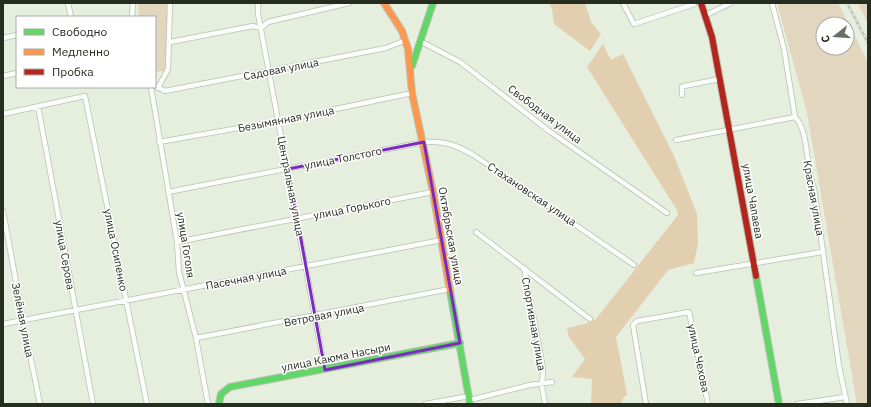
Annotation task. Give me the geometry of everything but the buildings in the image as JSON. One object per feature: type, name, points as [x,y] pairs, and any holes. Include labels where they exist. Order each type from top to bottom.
[{"type":"main road","name":"Октябрьская улица","points":[[384,3],[406,40],[408,49],[412,93],[424,142],[470,400]]},
{"type":"main road","name":"Октябрьская улица","points":[[410,72],[433,3]]},
{"type":"main road","name":"улица Чапаева","points":[[697,4],[706,15],[712,37],[779,404]]},
{"type":"main road","name":"Свободная улица","points":[[406,40],[420,41]]},
{"type":"main road","name":"улица Каюма Насыри","points":[[219,404],[220,396],[223,391],[230,387],[460,343]]},
{"type":"street","points":[[68,3],[71,16]]},
{"type":"street","points":[[132,16],[133,3]]},
{"type":"street","points":[[156,87],[168,69],[170,3]]},
{"type":"street","name":"Центральная улица","points":[[258,3],[269,72],[325,370]]},
{"type":"street","points":[[170,42],[253,26],[261,28],[268,22],[349,3]]},
{"type":"street","points":[[623,3],[634,24],[697,4]]},
{"type":"street","points":[[706,15],[732,3]]},
{"type":"street","name":"Красная улица","points":[[772,3],[784,49],[795,117],[801,127],[809,178],[814,188],[822,252],[847,404]]},
{"type":"street","points":[[3,38],[16,35]]},
{"type":"street","name":"Садовая улица","points":[[156,87],[165,91],[269,72],[386,48],[406,40]]},
{"type":"street","name":"Свободная улица","points":[[420,41],[460,62],[549,131],[668,213]]},
{"type":"street","points":[[3,76],[16,73]]},
{"type":"street","points":[[682,95],[682,87],[684,86],[720,79]]},
{"type":"street","name":"улица Гоголя","points":[[151,88],[177,242],[179,272],[196,338],[208,404]]},
{"type":"street","name":"Безымянная улица","points":[[159,142],[279,121],[412,93]]},
{"type":"street","name":"улица Осипенко","points":[[38,106],[85,96],[147,404]]},
{"type":"street","points":[[3,114],[38,106]]},
{"type":"street","name":"улица Серова","points":[[38,106],[94,404]]},
{"type":"street","points":[[676,140],[729,131],[795,117]]},
{"type":"street","name":"улица Толстого","points":[[168,192],[424,142]]},
{"type":"street","name":"Стахановская улица","points":[[424,142],[449,143],[475,156],[514,181],[634,265]]},
{"type":"street","name":"улица Горького","points":[[177,242],[433,192]]},
{"type":"street","name":"Зелёная улица","points":[[3,211],[22,320],[40,404]]},
{"type":"street","points":[[476,232],[590,318]]},
{"type":"street","name":"Пасечная улица","points":[[3,324],[442,240]]},
{"type":"street","points":[[696,273],[822,252]]},
{"type":"street","name":"Спортивная улица","points":[[524,268],[543,368],[542,384],[545,404]]},
{"type":"street","name":"Ветровая улица","points":[[196,338],[450,289]]},
{"type":"street","name":"улица Чехова","points":[[646,404],[633,326],[637,322],[689,312],[708,404]]},
{"type":"street","points":[[426,404],[470,400],[552,382]]},
{"type":"street","points":[[797,404],[845,397]]},
{"type":"highlighted area","points":[[424,142],[460,343],[325,370],[288,169]]},
{"type":"shaded area","points":[[138,3],[169,3],[165,71],[156,72],[156,16],[139,16]]},
{"type":"shaded area","points":[[549,3],[585,3],[591,22],[601,34],[590,51],[554,24],[552,9]]},
{"type":"shaded area","points":[[777,3],[838,3],[845,16],[815,16],[815,56],[855,56],[855,36],[868,62],[868,404],[857,404],[807,113]]},
{"type":"shaded area","points":[[858,3],[868,3],[868,24]]},
{"type":"shaded area","points":[[603,44],[611,60],[623,54],[674,156],[697,214],[698,244],[694,263],[668,270],[616,337],[627,394],[622,400],[622,404],[591,404],[592,379],[572,377],[585,359],[569,337],[567,328],[585,324],[596,319],[678,215],[677,210],[587,67]]},
{"type":"railway","points":[[847,3],[868,43]]},
{"type":"traffic: fast","points":[[412,66],[433,3]]},
{"type":"traffic: fast","points":[[756,276],[779,404]]},
{"type":"traffic: fast","points":[[450,291],[470,404]]},
{"type":"traffic: fast","points":[[219,404],[221,394],[230,387],[460,343]]},
{"type":"traffic: slow","points":[[384,3],[402,31],[408,49],[412,93],[433,192],[450,291]]},
{"type":"traffic: jam","points":[[701,3],[712,37],[756,276]]}]
